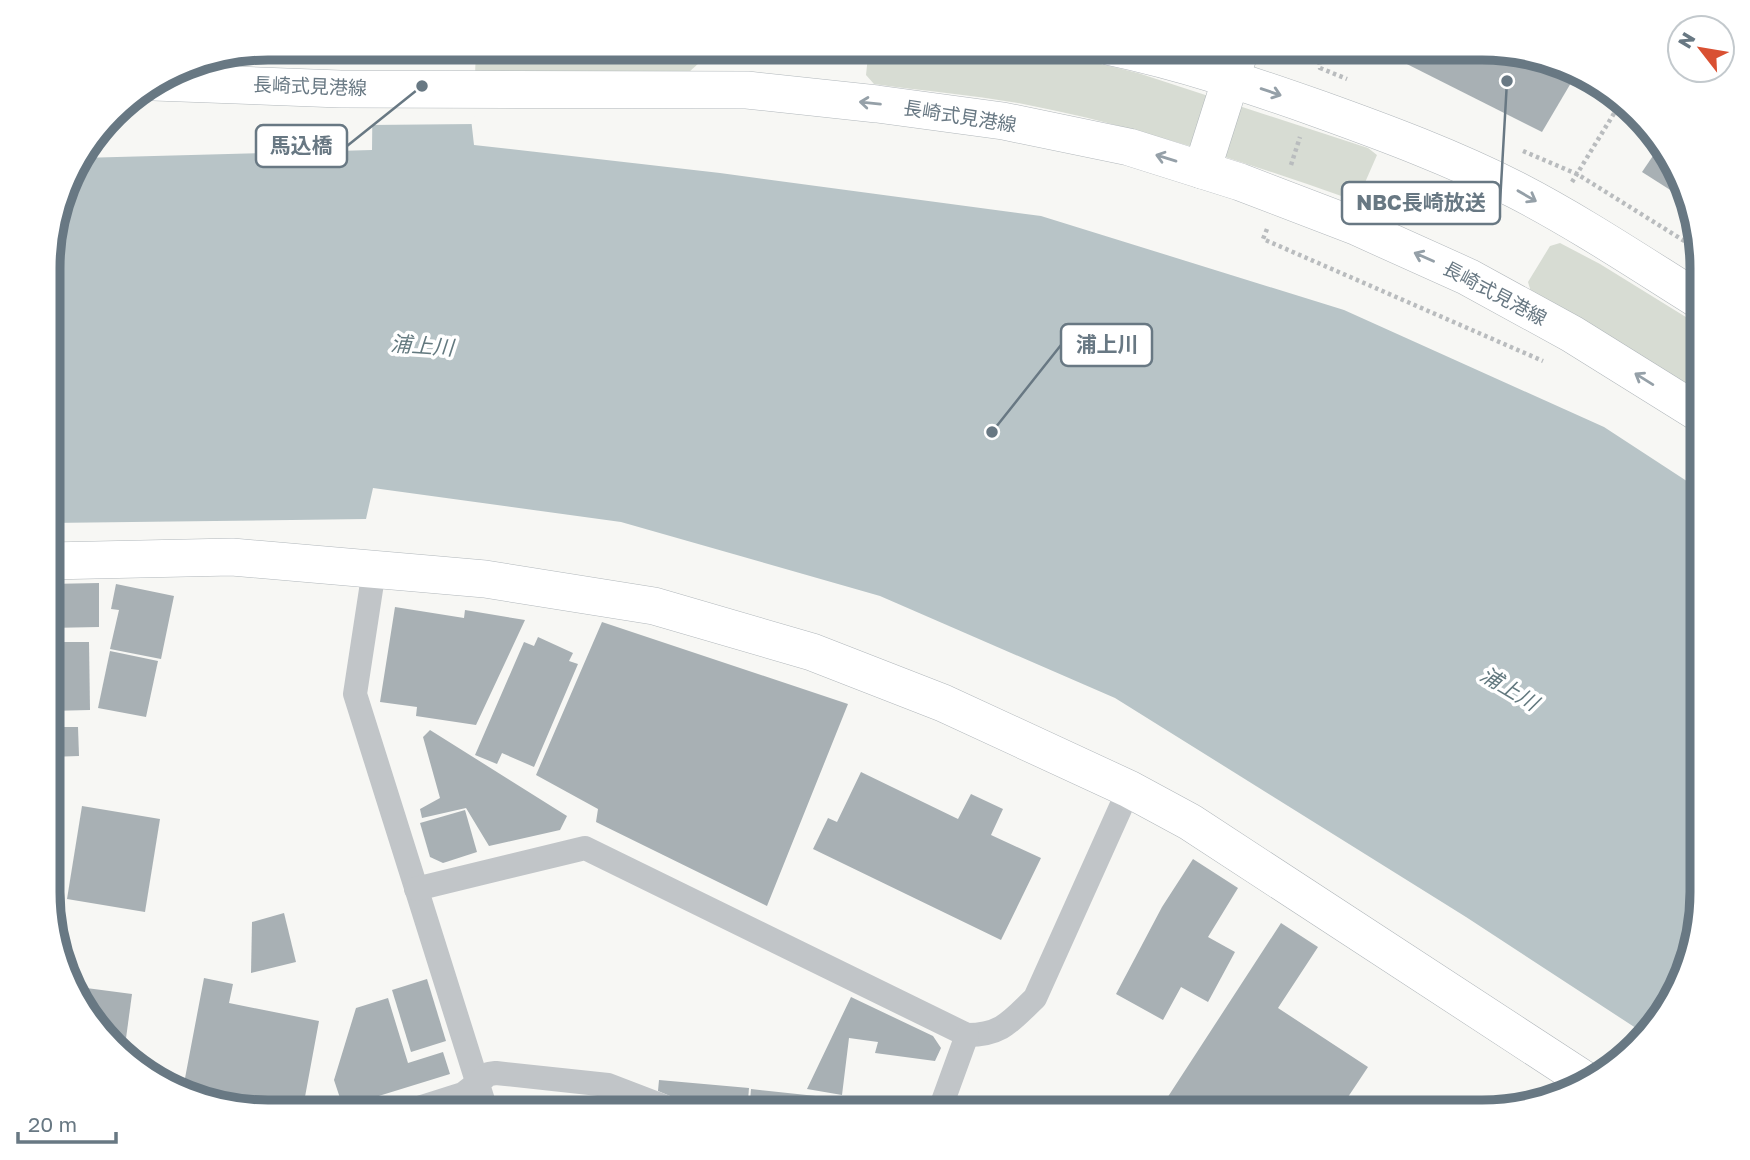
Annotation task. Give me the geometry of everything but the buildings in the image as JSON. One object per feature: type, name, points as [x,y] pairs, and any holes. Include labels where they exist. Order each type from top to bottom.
[{"type":"main road","points":[[1196,60],[1236,64],[1516,190],[1690,295]]},
{"type":"main road","points":[[1202,170],[1236,64]]},
{"type":"main road","name":"長崎式見港線","points":[[195,73],[244,84],[340,89],[747,90],[877,104],[1016,124],[1129,147],[1240,182],[1355,226],[1468,277],[1572,334],[1690,408]]},
{"type":"main road","points":[[60,561],[232,557],[485,579],[654,606],[812,652],[931,698],[1129,789],[1190,822],[1579,1076]]},
{"type":"street","points":[[374,570],[355,694],[483,1100]]},
{"type":"street","points":[[416,889],[585,848],[967,1035],[988,1035],[1010,1022],[1035,998],[1129,789]]},
{"type":"street","points":[[943,1100],[967,1035]]},
{"type":"street","points":[[444,1100],[463,1094],[489,1074],[496,1073],[608,1085],[647,1100]]},
{"type":"path","points":[[1554,212],[1617,109]]},
{"type":"path","points":[[1577,174],[1688,244]]},
{"type":"shaded area","points":[[476,60],[699,60],[689,72],[475,76]]},
{"type":"shaded area","points":[[868,60],[1084,60],[1138,73],[1368,148],[1377,155],[1360,194],[1347,198],[1227,158],[1105,122],[1005,101],[874,84],[866,75]]},
{"type":"shaded area","points":[[1560,243],[1600,264],[1690,320],[1690,386],[1531,292],[1528,282],[1550,246]]},
{"type":"water","points":[[373,60],[464,60],[474,145],[720,173],[1041,216],[1344,310],[1604,427],[1690,483],[1690,906],[1679,959],[1655,1008],[1639,1030],[1466,917],[1115,698],[880,596],[621,522],[373,488],[366,519],[60,523],[61,241],[75,188],[91,158],[372,150]]},
{"type":"pier","points":[[369,60],[468,60],[475,124],[369,125]]},
{"type":"place","name":"NBC長崎放送","points":[[1507,81]]},
{"type":"place","name":"馬込橋","points":[[422,86]]},
{"type":"place","name":"浦上川","points":[[992,432]]}]
